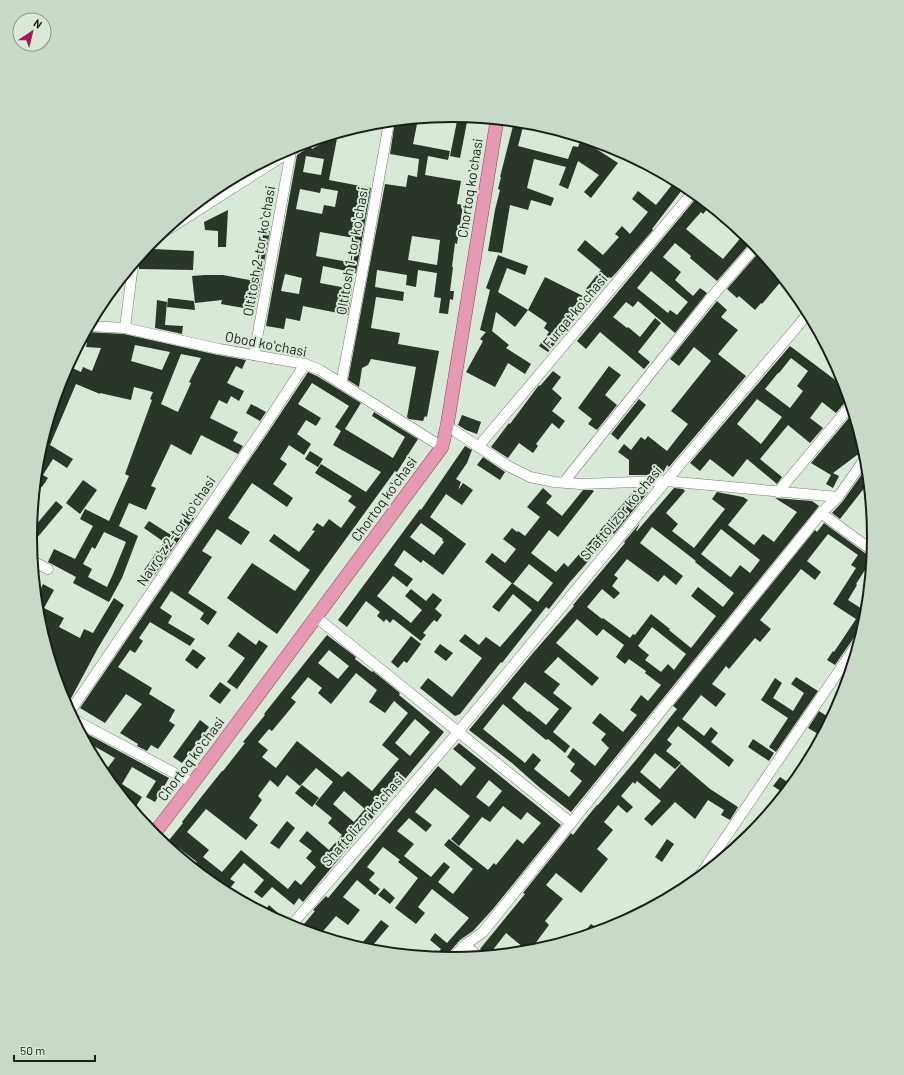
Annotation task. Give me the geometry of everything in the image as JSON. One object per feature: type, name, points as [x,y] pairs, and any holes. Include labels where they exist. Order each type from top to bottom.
[{"type":"main road","name":"Chortoq koʻchasi","points":[[157,829],[442,447],[447,426],[496,125]]},
{"type":"street","name":"Oltitosh 1-tor koʻchasi","points":[[342,384],[388,127]]},
{"type":"street","name":"Oltitosh 2-tor koʻchasi","points":[[254,355],[290,155]]},
{"type":"street","points":[[185,219],[272,163]]},
{"type":"street","name":"Furqat koʻchasi","points":[[478,447],[689,197]]},
{"type":"street","points":[[564,482],[709,300],[752,251]]},
{"type":"street","points":[[125,328],[132,274]]},
{"type":"street","name":"Shaftolizor koʻchasi","points":[[295,922],[458,732],[666,480],[804,318]]},
{"type":"street","name":"Obod koʻchasi","points":[[95,326],[125,328],[219,349],[305,364],[320,370],[442,447]]},
{"type":"street","name":"Navroʻz 2-tor koʻchasi","points":[[74,707],[305,364]]},
{"type":"street","points":[[778,492],[847,410]]},
{"type":"street","points":[[447,426],[508,466],[530,477],[554,482],[580,484],[666,480],[838,498]]},
{"type":"street","points":[[459,952],[465,945],[483,932],[821,513],[838,498],[860,466]]},
{"type":"street","points":[[821,513],[867,546]]},
{"type":"street","points":[[38,564],[48,569]]},
{"type":"street","points":[[316,617],[571,823]]},
{"type":"street","points":[[706,866],[850,655]]},
{"type":"street","points":[[81,723],[193,783]]},
{"type":"street","points":[[465,945],[473,952]]},
{"type":"building","points":[[457,122],[467,123],[460,158],[450,156]]},
{"type":"building","points":[[417,124],[413,144],[450,151],[448,160],[428,156],[425,175],[461,181],[457,204],[463,205],[457,244],[455,243],[452,267],[450,291],[454,291],[453,300],[450,299],[448,314],[439,313],[441,298],[434,297],[437,273],[418,270],[416,287],[406,285],[407,275],[377,270],[375,287],[404,292],[403,301],[376,297],[371,328],[400,333],[398,344],[439,351],[427,417],[425,416],[423,421],[409,419],[407,417],[416,367],[371,359],[368,365],[362,368],[359,387],[348,380],[385,184],[406,187],[408,175],[417,177],[419,159],[390,154],[394,127]],"holes":[[[412,236],[440,240],[437,265],[408,260]]]},
{"type":"building","points":[[513,127],[523,128],[518,146],[568,159],[573,146],[578,147],[579,143],[596,149],[618,163],[591,198],[584,192],[599,175],[578,161],[568,189],[559,185],[566,167],[534,159],[527,188],[554,198],[551,206],[531,200],[528,210],[510,205],[502,253],[488,251],[500,190],[498,189]]},
{"type":"building","points":[[337,140],[329,180],[371,188],[356,273],[323,266],[320,283],[352,289],[348,315],[303,306],[300,321],[286,318],[284,329],[266,326],[297,155],[304,150],[311,148],[312,149],[317,146]],"holes":[[[306,156],[324,159],[321,175],[303,172]],[[321,188],[338,191],[335,207],[324,205],[322,214],[296,209],[300,189],[320,193]],[[320,232],[354,238],[348,262],[316,256]],[[285,274],[302,278],[299,294],[281,291]]]},
{"type":"building","points":[[672,185],[681,191],[652,229],[653,230],[616,273],[611,278],[609,277],[593,296],[585,290],[601,270],[577,250],[585,240],[603,255],[619,237],[615,234],[622,226],[630,234],[648,212],[632,199],[638,191],[656,205]]},
{"type":"building","points":[[694,200],[707,210],[703,214],[701,212],[686,229],[723,259],[740,239],[747,246],[717,281],[675,243],[663,257],[681,272],[675,280],[693,296],[700,288],[707,293],[675,333],[638,301],[633,307],[626,302],[613,317],[640,337],[655,318],[661,323],[638,352],[650,362],[644,369],[600,332],[586,349],[577,341]],"holes":[[[651,271],[688,302],[677,315],[670,310],[668,313],[637,288]]]},
{"type":"building","points":[[228,210],[226,247],[218,247],[218,231],[205,230],[204,222]]},
{"type":"building","points":[[264,230],[270,231],[255,310],[221,304],[222,300],[195,303],[192,276],[223,275],[255,281]]},
{"type":"building","points":[[154,249],[194,251],[193,270],[139,269],[139,265]]},
{"type":"building","points":[[498,255],[528,266],[525,275],[507,268],[498,292],[528,310],[515,327],[496,312],[492,331],[509,345],[506,348],[531,364],[525,374],[508,363],[495,387],[466,372],[483,341],[480,339],[486,332],[480,330],[490,290],[486,288]]},
{"type":"building","points":[[756,256],[780,283],[755,310],[739,296],[737,298],[727,289]]},
{"type":"building","points":[[545,277],[591,300],[579,314],[576,311],[564,333],[548,352],[539,346],[549,332],[544,328],[547,323],[528,310]]},
{"type":"building","points":[[168,298],[194,301],[195,310],[167,307]]},
{"type":"building","points":[[157,300],[167,302],[165,325],[183,326],[182,334],[155,328]]},
{"type":"building","points":[[717,301],[727,310],[721,317],[738,330],[718,354],[746,376],[669,467],[667,465],[662,475],[629,475],[629,460],[618,452],[624,444],[631,450],[641,437],[645,440],[648,436],[667,451],[688,424],[671,411],[711,361],[694,347],[679,366],[670,359]]},
{"type":"building","points":[[92,332],[124,334],[246,360],[242,369],[236,366],[227,383],[244,391],[239,401],[231,396],[227,404],[219,400],[210,418],[238,432],[233,441],[243,446],[238,454],[201,435],[191,455],[171,444],[151,486],[156,488],[146,510],[129,503],[119,526],[138,536],[122,578],[109,602],[73,583],[76,577],[48,562],[54,549],[75,559],[93,526],[80,519],[85,509],[109,521],[129,476],[125,474],[152,400],[150,399],[153,392],[134,387],[131,400],[100,394],[76,384],[50,445],[73,459],[67,468],[53,459],[43,475],[48,478],[42,487],[41,486],[51,430],[69,379],[74,369],[81,372],[83,367],[92,371],[101,348],[86,347]],"holes":[[[135,345],[170,352],[162,370],[131,361]],[[181,354],[201,358],[189,382],[191,383],[178,412],[161,404]],[[104,532],[126,542],[107,587],[88,577],[92,569],[83,564],[92,547],[95,549]]]},
{"type":"building","points":[[790,346],[835,380],[845,403],[836,413],[822,402],[810,418],[823,428],[810,443],[788,425],[760,459],[782,477],[777,484],[747,459],[733,477],[710,459],[700,471],[690,463]],"holes":[[[791,358],[808,371],[797,386],[803,391],[790,408],[765,389]],[[757,399],[782,417],[761,444],[737,424]]]},
{"type":"building","points":[[609,366],[621,375],[605,395],[617,405],[597,430],[588,424],[592,419],[578,408]]},
{"type":"building","points":[[553,371],[561,377],[552,389],[562,398],[552,411],[565,421],[559,429],[552,423],[536,444],[538,446],[533,453],[519,443],[508,458],[491,447],[539,385],[540,386]]},
{"type":"building","points":[[308,372],[361,403],[345,429],[393,458],[405,437],[372,416],[374,412],[418,439],[397,472],[395,471],[277,634],[227,598],[252,563],[295,591],[310,570],[269,541],[274,534],[299,552],[315,531],[312,530],[317,523],[323,527],[329,519],[341,528],[356,507],[348,501],[352,496],[315,473],[321,464],[366,492],[381,472],[333,445],[341,431],[335,427],[349,406],[312,383],[298,404],[321,418],[316,426],[306,420],[297,434],[311,444],[304,455],[289,445],[280,459],[287,464],[273,484],[293,498],[287,507],[252,483],[228,518],[250,532],[241,545],[217,529],[202,551],[212,557],[188,593],[217,612],[208,625],[200,619],[204,613],[171,591],[160,608],[172,616],[168,623],[195,639],[190,646],[150,622],[139,638],[143,641],[135,653],[130,650],[118,667],[152,688],[149,694],[175,710],[169,721],[175,725],[158,749],[151,745],[147,751],[137,746],[138,744],[120,733],[142,704],[126,694],[105,723],[80,708]]},
{"type":"building","points":[[639,399],[646,405],[618,440],[611,434]]},
{"type":"building","points":[[251,404],[266,412],[260,421],[246,413]]},
{"type":"building","points":[[462,415],[481,422],[477,434],[458,425]]},
{"type":"building","points":[[849,418],[859,456],[857,455],[833,473],[839,476],[833,488],[826,484],[831,475],[811,463]]},
{"type":"building","points":[[465,446],[472,450],[467,463],[456,479],[461,482],[458,490],[463,483],[473,490],[462,505],[446,494],[430,517],[466,544],[443,575],[423,560],[421,563],[404,550],[394,565],[413,579],[407,587],[393,576],[377,596],[411,623],[422,610],[405,596],[411,589],[426,601],[433,593],[442,600],[435,609],[442,615],[437,622],[434,620],[423,633],[426,635],[421,641],[393,619],[390,623],[386,619],[384,622],[377,616],[380,612],[366,601],[347,627],[338,620],[420,509],[421,510]],"holes":[[[421,523],[443,539],[442,540],[444,542],[434,555],[410,537]]]},
{"type":"building","points":[[310,451],[323,459],[318,467],[305,459]]},
{"type":"building","points":[[483,457],[505,472],[500,480],[477,465]]},
{"type":"building","points":[[862,475],[864,489],[840,519],[832,513],[843,501]]},
{"type":"building","points":[[83,480],[97,490],[80,514],[66,503]]},
{"type":"building","points":[[543,488],[552,496],[546,503],[562,516],[583,490],[594,491],[558,537],[549,530],[531,553],[556,572],[564,563],[568,567],[635,490],[648,492],[614,534],[613,533],[570,582],[549,609],[546,607],[460,714],[455,716],[420,688],[428,678],[452,697],[482,658],[459,641],[465,634],[479,645],[486,637],[500,647],[532,610],[513,594],[499,612],[492,607],[512,583],[485,562],[492,553],[505,563],[516,549],[503,539],[512,528],[525,536],[540,517],[527,507]],"holes":[[[529,564],[553,583],[538,602],[513,584]]]},
{"type":"building","points":[[674,488],[683,489],[685,491],[666,513],[678,524],[672,531],[694,548],[725,509],[712,499],[717,492],[743,497],[748,500],[728,525],[754,545],[763,534],[774,542],[797,512],[775,498],[812,501],[819,506],[571,812],[539,787],[512,763],[469,730],[574,606],[573,605],[640,523],[637,531]],"holes":[[[652,527],[734,593],[723,607],[698,587],[691,596],[716,616],[691,648],[651,614],[635,635],[633,634],[630,638],[587,607],[602,589],[614,599],[620,593],[612,586],[618,578],[614,575],[627,559],[658,582],[664,575],[676,585],[683,576],[640,543]],[[721,529],[760,560],[750,573],[740,565],[731,577],[701,554]],[[577,619],[597,636],[603,629],[624,645],[616,657],[625,664],[629,659],[646,671],[645,673],[661,685],[648,701],[641,695],[630,710],[637,715],[623,732],[600,713],[592,723],[606,734],[601,740],[609,748],[595,766],[573,748],[567,757],[575,764],[570,771],[582,781],[569,797],[534,769],[541,760],[533,753],[525,763],[483,729],[503,704],[546,740],[548,739],[565,753],[570,746],[553,732],[572,708],[553,693],[560,684],[544,672],[558,657],[592,686],[599,678],[556,643]],[[652,627],[686,654],[674,670],[668,664],[661,672],[645,660],[649,655],[638,646]],[[525,682],[559,709],[546,725],[529,711],[528,712],[512,698]]]},
{"type":"building","points":[[56,501],[63,507],[37,538],[38,523]]},
{"type":"building","points":[[187,513],[194,518],[154,576],[144,570],[164,542],[144,528],[149,521],[171,535]]},
{"type":"building","points":[[824,523],[866,554],[866,569],[848,600],[861,608],[855,636],[835,665],[827,660],[856,619],[833,604],[856,568],[851,565],[858,555],[828,534],[807,561],[821,572],[815,580],[801,569],[760,620],[771,629],[760,642],[755,638],[729,669],[726,666],[712,684],[726,694],[716,707],[701,695],[682,719],[704,736],[711,727],[718,733],[711,742],[734,760],[729,767],[678,726],[667,740],[672,744],[666,751],[681,763],[675,769],[655,753],[640,772],[660,789],[681,764],[710,789],[738,807],[730,820],[721,815],[724,810],[708,800],[695,819],[675,802],[652,826],[644,819],[661,801],[637,781],[635,784],[633,782],[621,796],[633,807],[627,813],[618,805],[604,822],[613,830],[597,849],[608,859],[581,893],[556,873],[546,885],[563,899],[545,921],[549,925],[534,945],[522,947],[506,933],[492,951],[483,952],[480,949],[525,894],[523,893],[571,833],[573,835],[636,760],[677,709],[673,706],[815,530],[817,532]]},
{"type":"building","points":[[43,584],[54,590],[44,608],[64,618],[59,627],[80,638],[84,629],[93,633],[114,598],[124,605],[98,648],[70,699],[59,671],[51,645],[45,618],[41,589]]},
{"type":"building","points":[[238,632],[256,645],[259,640],[268,646],[237,689],[227,682],[245,658],[228,646]]},
{"type":"building","points":[[327,635],[356,657],[355,659],[372,672],[373,671],[400,693],[399,695],[444,732],[303,902],[299,898],[294,905],[272,887],[262,898],[254,892],[264,880],[244,863],[230,879],[235,882],[230,888],[199,867],[195,864],[197,862],[176,846],[175,847],[169,841],[265,715],[264,714]],"holes":[[[329,650],[349,666],[338,679],[318,663]],[[356,673],[377,690],[369,702],[385,713],[394,701],[408,713],[382,745],[399,759],[372,791],[348,771],[342,777],[297,741],[276,768],[262,757],[268,750],[258,742],[269,729],[272,731],[296,702],[291,698],[308,677],[322,688],[318,693],[331,704]],[[415,719],[430,732],[410,756],[395,743]],[[316,768],[333,782],[315,804],[332,818],[328,823],[342,835],[329,850],[307,831],[299,841],[312,851],[306,858],[316,867],[301,885],[295,880],[288,889],[241,850],[222,872],[203,857],[209,850],[187,832],[206,809],[246,840],[258,825],[249,818],[262,800],[258,796],[270,780],[278,787],[287,775],[300,786]],[[344,791],[365,809],[354,822],[333,804]]]},
{"type":"building","points":[[411,636],[421,644],[407,663],[404,661],[398,668],[391,662]]},
{"type":"building","points":[[440,644],[453,653],[446,661],[434,652]]},
{"type":"building","points":[[193,649],[206,658],[197,669],[185,660]]},
{"type":"building","points":[[796,677],[818,691],[776,752],[769,747],[788,718],[761,700],[775,678],[782,683],[773,698],[793,711],[804,693],[791,684]]},
{"type":"building","points":[[220,682],[231,690],[220,704],[209,696]]},
{"type":"building","points":[[819,711],[826,716],[817,733],[808,728]]},
{"type":"building","points":[[200,720],[209,727],[182,763],[173,757]]},
{"type":"building","points":[[87,734],[169,778],[155,802],[146,797],[156,781],[132,767],[122,784],[142,797],[136,806],[107,768],[115,758],[93,746]]},
{"type":"building","points":[[753,739],[774,753],[769,761],[748,747]]},
{"type":"building","points":[[459,743],[561,825],[493,909],[473,931],[460,940],[450,952],[439,952],[441,949],[430,940],[435,933],[447,943],[469,918],[432,889],[418,907],[425,913],[416,924],[395,908],[418,878],[398,862],[400,860],[383,847],[367,867],[375,873],[369,880],[380,889],[375,895],[357,880],[343,897],[360,910],[348,925],[336,916],[323,931],[304,925],[315,911],[313,910],[326,896],[328,898],[438,766],[461,786],[476,768],[453,749]],"holes":[[[489,780],[502,791],[489,807],[476,797]],[[435,788],[470,816],[451,839],[459,846],[482,817],[490,822],[503,806],[521,820],[527,812],[541,823],[523,844],[517,839],[496,865],[494,863],[488,870],[449,839],[444,845],[473,869],[453,894],[438,882],[450,867],[444,862],[431,877],[404,856],[414,844],[397,831],[409,818],[426,832],[432,825],[415,812]]]},
{"type":"building","points":[[780,777],[787,782],[780,791],[773,786]]},
{"type":"building","points":[[302,785],[319,798],[312,807],[295,793]]},
{"type":"building","points":[[287,821],[295,828],[279,849],[270,843]]},
{"type":"building","points":[[667,839],[674,844],[662,862],[655,857]]},
{"type":"building","points":[[384,888],[395,898],[390,904],[378,895]]},
{"type":"building","points":[[269,905],[281,916],[268,910],[266,909]]},
{"type":"building","points":[[381,920],[389,926],[373,945],[362,943]]},
{"type":"building","points":[[591,924],[595,927],[586,930]]}]
